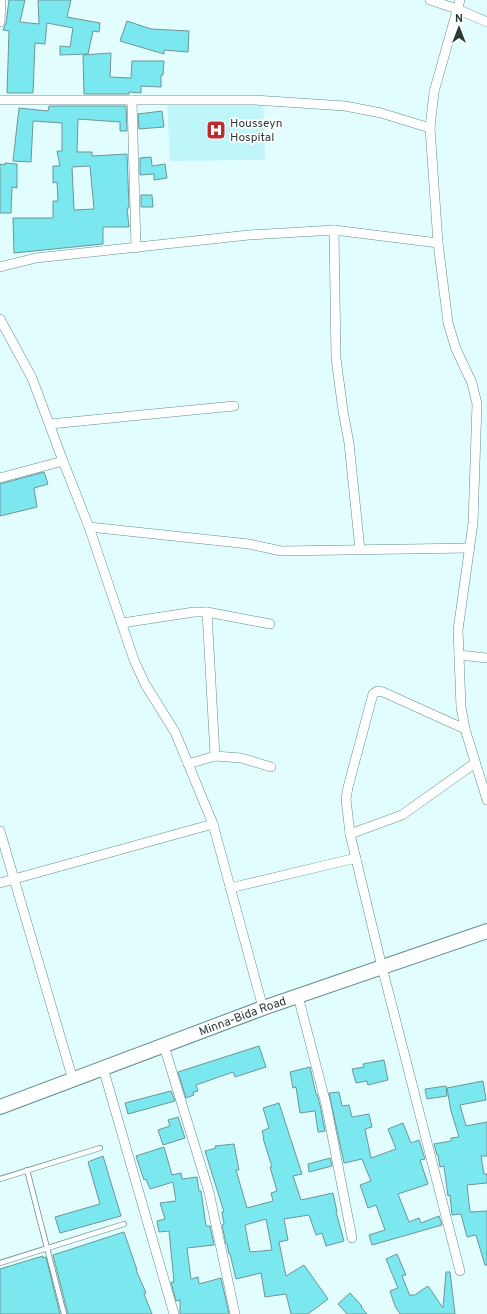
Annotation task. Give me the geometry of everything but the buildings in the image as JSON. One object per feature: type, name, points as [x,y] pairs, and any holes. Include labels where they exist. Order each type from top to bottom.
[{"type":"main road","name":"Minna-Bida Road","points":[[0,1107],[262,1008],[487,931]]},
{"type":"street","points":[[0,22],[1,0]]},
{"type":"street","points":[[430,0],[458,4],[487,22]]},
{"type":"street","points":[[458,4],[434,92],[430,128],[438,243],[448,323],[456,349],[472,383],[477,404],[473,523],[458,630],[461,707],[464,729],[487,800]]},
{"type":"street","points":[[0,100],[254,100],[345,106],[381,112],[430,128]]},
{"type":"street","points":[[132,100],[136,248]]},
{"type":"street","points":[[0,267],[36,258],[249,235],[334,230],[438,243]]},
{"type":"street","points":[[334,230],[336,358],[349,443],[360,550]]},
{"type":"street","points":[[0,319],[32,378],[89,526],[134,660],[145,684],[175,732],[213,824],[262,1008]]},
{"type":"street","points":[[50,424],[234,406]]},
{"type":"street","points":[[0,478],[63,461]]},
{"type":"street","points":[[89,526],[249,544],[281,551],[470,548]]},
{"type":"street","points":[[122,623],[194,612],[207,612],[270,624]]},
{"type":"street","points":[[207,612],[214,756]]},
{"type":"street","points":[[459,655],[487,658]]},
{"type":"street","points":[[460,1271],[382,967],[350,834],[346,799],[373,694],[378,691],[464,729]]},
{"type":"street","points":[[188,764],[214,756],[241,758],[271,767]]},
{"type":"street","points":[[350,834],[402,815],[475,763]]},
{"type":"street","points":[[0,883],[213,824]]},
{"type":"street","points":[[0,831],[73,1080]]},
{"type":"street","points":[[230,888],[356,858]]},
{"type":"street","points":[[298,996],[326,1104],[352,1238]]},
{"type":"street","points":[[164,1046],[209,1192],[235,1314]]},
{"type":"street","points":[[103,1068],[174,1314]]},
{"type":"lane","points":[[0,1179],[100,1148]]},
{"type":"lane","points":[[27,1170],[64,1314]]},
{"type":"lane","points":[[0,1263],[124,1224]]},
{"type":"shaded area","name":"Housseyn Hospital","points":[[167,100],[263,101],[265,160],[170,161]]},
{"type":"place","name":"Housseyn Hospital","points":[[216,130]]}]
